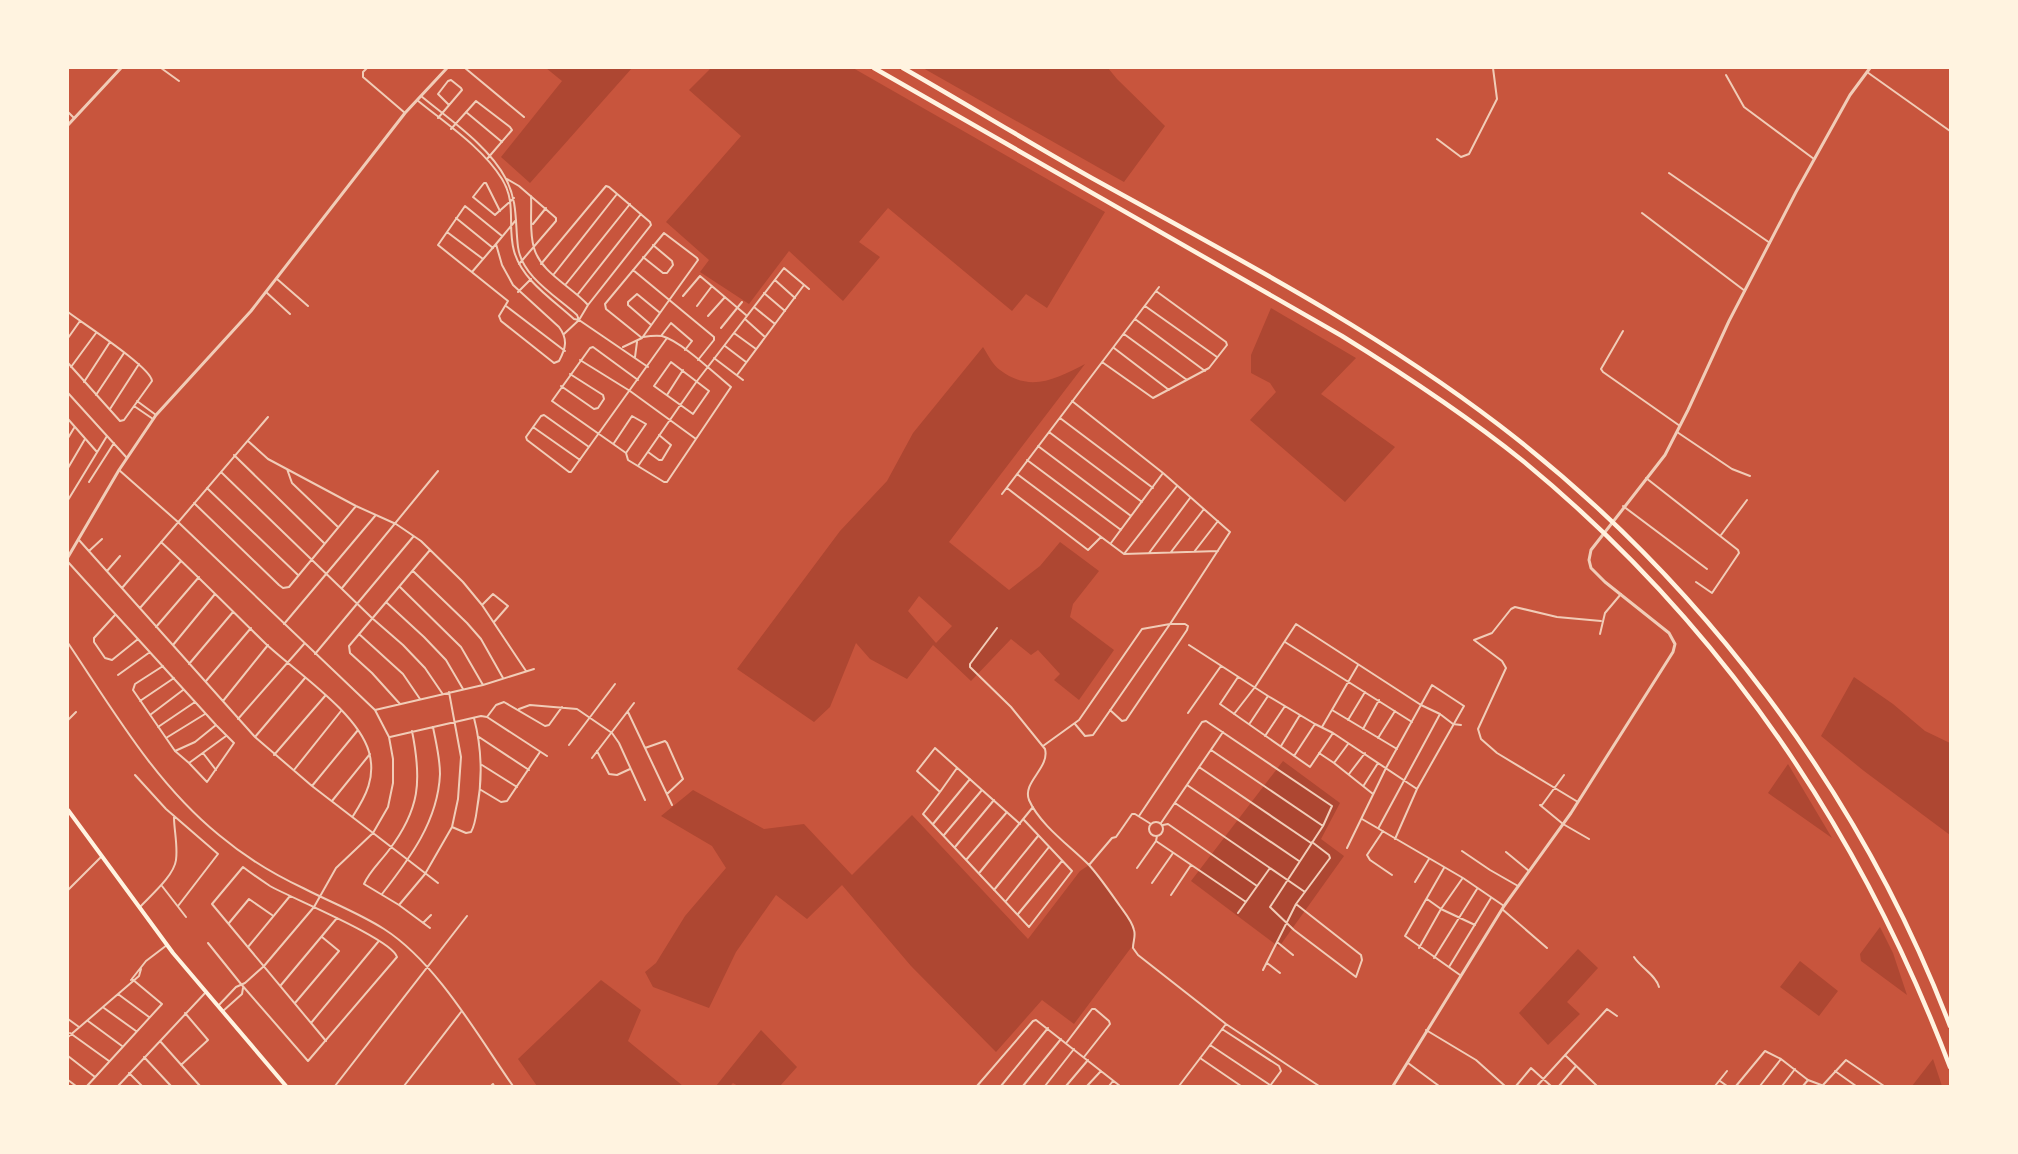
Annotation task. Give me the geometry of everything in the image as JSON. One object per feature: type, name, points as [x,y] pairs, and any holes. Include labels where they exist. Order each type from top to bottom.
[{"type":"highway","points":[[874,68],[1342,336],[1383,362],[1506,448],[1596,526],[1680,613],[1758,709],[1789,752],[1858,863],[1891,927],[1927,1007],[1950,1067]]},
{"type":"highway","points":[[903,68],[1389,348],[1499,425],[1607,517],[1692,604],[1730,649],[1800,743],[1872,859],[1909,931],[1950,1026]]},
{"type":"highway","points":[[68,810],[166,945],[286,1086]]},
{"type":"street","points":[[68,125],[121,68]]},
{"type":"street","points":[[161,68],[179,81]]},
{"type":"street","points":[[367,68],[363,72],[363,77],[405,113]]},
{"type":"street","points":[[163,666],[135,684],[133,690],[175,752],[207,782],[234,744],[68,560],[119,470],[154,417],[277,279],[405,113],[447,68]]},
{"type":"street","points":[[465,68],[524,117]]},
{"type":"street","points":[[1437,139],[1461,157],[1469,154],[1497,99],[1498,90],[1493,68]]},
{"type":"street","points":[[1393,1086],[1503,908],[1578,802],[1673,652],[1675,644],[1669,633],[1591,568],[1589,560],[1591,550],[1665,455],[1745,291],[1814,159],[1850,95],[1870,68]]},
{"type":"street","points":[[1867,72],[1950,131]]},
{"type":"street","points":[[1726,75],[1743,106],[1814,159]]},
{"type":"street","points":[[438,118],[442,114],[462,89],[451,80],[438,94],[449,105]]},
{"type":"street","points":[[421,96],[491,155],[514,198],[518,250],[531,278],[577,315],[579,321]]},
{"type":"street","points":[[417,100],[487,159],[504,179],[531,196],[554,216],[556,220],[519,264]]},
{"type":"street","points":[[451,129],[475,101],[510,127],[512,130],[487,159]]},
{"type":"street","points":[[433,113],[436,109]]},
{"type":"street","points":[[68,112],[74,118]]},
{"type":"street","points":[[466,112],[502,142]]},
{"type":"street","points":[[468,143],[472,139]]},
{"type":"street","points":[[1669,173],[1770,243]]},
{"type":"street","points":[[504,179],[511,201],[513,249],[519,264],[574,320],[579,321],[648,367]]},
{"type":"street","points":[[500,211],[484,183],[473,196],[495,215],[500,211],[514,198]]},
{"type":"street","points":[[542,264],[606,186],[650,222],[650,229],[588,305],[579,321],[564,334]]},
{"type":"street","points":[[553,274],[617,194]]},
{"type":"street","points":[[531,196],[534,247],[542,264],[588,305]]},
{"type":"street","points":[[566,284],[630,204]]},
{"type":"street","points":[[456,218],[494,246],[507,276],[518,292],[559,327],[564,334],[564,351],[559,362],[554,363],[501,321],[499,316],[508,301],[438,246],[446,231],[465,206],[502,236]]},
{"type":"street","points":[[533,224],[546,208]]},
{"type":"street","points":[[1642,213],[1745,291]]},
{"type":"street","points":[[578,294],[641,214]]},
{"type":"street","points":[[472,272],[516,220]]},
{"type":"street","points":[[446,231],[483,259]]},
{"type":"street","points":[[613,444],[633,416],[640,420],[646,426],[626,453],[626,458],[667,482],[731,387],[667,338],[661,336],[642,338],[604,306],[662,234],[666,234],[698,259],[642,338],[638,342],[621,348]]},
{"type":"street","points":[[643,257],[663,273],[667,273],[673,265],[672,261],[653,245]]},
{"type":"street","points":[[638,466],[696,381],[784,268],[809,289]]},
{"type":"street","points":[[633,270],[714,338],[698,360]]},
{"type":"street","points":[[683,296],[699,276],[737,308],[765,337]]},
{"type":"street","points":[[518,292],[531,278]]},
{"type":"street","points":[[277,279],[308,306]]},
{"type":"street","points":[[775,279],[795,298]]},
{"type":"street","points":[[737,375],[804,285]]},
{"type":"street","points":[[697,306],[712,286]]},
{"type":"street","points":[[1002,494],[1159,287]]},
{"type":"street","points":[[1102,362],[1153,398],[1205,371],[1218,357],[1227,345],[1226,342],[1156,291]]},
{"type":"street","points":[[266,292],[290,314]]},
{"type":"street","points":[[765,293],[785,311]]},
{"type":"street","points":[[650,324],[627,305],[628,302],[637,294],[659,312]]},
{"type":"street","points":[[552,299],[555,296]]},
{"type":"street","points":[[708,316],[725,297]]},
{"type":"street","points":[[720,328],[742,302]]},
{"type":"street","points":[[506,306],[564,351]]},
{"type":"street","points":[[1144,306],[1218,357]]},
{"type":"street","points":[[754,307],[775,324]]},
{"type":"street","points":[[68,312],[139,364],[151,375],[152,381],[122,421],[68,363]]},
{"type":"street","points":[[1134,319],[1205,371]]},
{"type":"street","points":[[68,337],[80,321]]},
{"type":"street","points":[[661,336],[671,323],[692,341],[685,350]]},
{"type":"street","points":[[1623,331],[1602,369],[1603,372],[1680,426]]},
{"type":"street","points":[[71,367],[96,333]]},
{"type":"street","points":[[734,333],[756,349]]},
{"type":"street","points":[[1124,334],[1187,380]]},
{"type":"street","points":[[589,447],[544,415],[526,437],[569,472],[580,460],[667,338]]},
{"type":"street","points":[[84,382],[110,342]]},
{"type":"street","points":[[635,357],[638,342]]},
{"type":"street","points":[[724,346],[747,362]]},
{"type":"street","points":[[626,453],[553,402],[552,399],[588,349],[593,347],[638,380]]},
{"type":"street","points":[[1113,348],[1169,390]]},
{"type":"street","points":[[96,395],[124,353]]},
{"type":"street","points":[[714,358],[743,380]]},
{"type":"street","points":[[580,360],[604,377],[630,391],[696,439]]},
{"type":"street","points":[[672,362],[683,370],[709,392],[693,414],[654,385],[672,362]]},
{"type":"street","points":[[110,409],[139,364]]},
{"type":"street","points":[[666,396],[683,370]]},
{"type":"street","points":[[561,386],[594,408],[598,408],[604,399],[603,395],[570,374]]},
{"type":"street","points":[[68,393],[127,458]]},
{"type":"street","points":[[137,401],[154,417]]},
{"type":"street","points":[[1072,401],[1164,474],[1230,532],[1093,735],[1085,736],[1074,724]]},
{"type":"street","points":[[134,406],[154,417]]},
{"type":"street","points":[[122,588],[267,417]]},
{"type":"street","points":[[1060,418],[1153,488]]},
{"type":"street","points":[[68,419],[97,452]]},
{"type":"street","points":[[68,438],[74,427]]},
{"type":"street","points":[[533,427],[580,460]]},
{"type":"street","points":[[1049,432],[1142,502]]},
{"type":"street","points":[[1677,432],[1732,469],[1750,477]]},
{"type":"street","points":[[648,452],[662,460],[671,445],[659,435]]},
{"type":"street","points":[[68,500],[108,436]]},
{"type":"street","points":[[68,468],[85,439]]},
{"type":"street","points":[[248,441],[268,459],[356,506],[396,524],[414,536],[482,605],[526,671]]},
{"type":"street","points":[[89,482],[114,443]]},
{"type":"street","points":[[1038,446],[1131,516]]},
{"type":"street","points":[[234,455],[324,543]]},
{"type":"street","points":[[1028,460],[1121,530]]},
{"type":"street","points":[[286,469],[292,483],[338,527]]},
{"type":"street","points":[[119,470],[178,522],[375,710],[389,737],[393,759],[393,783],[388,807],[373,833],[336,868],[315,906],[264,966],[218,1006]]},
{"type":"street","points":[[342,588],[438,471]]},
{"type":"street","points":[[221,472],[425,668],[442,693]]},
{"type":"street","points":[[1016,474],[1124,554],[1218,551]]},
{"type":"street","points":[[1110,544],[1164,474]]},
{"type":"street","points":[[1646,478],[1736,547],[1739,553],[1712,593],[1696,582]]},
{"type":"street","points":[[1124,554],[1177,486]]},
{"type":"street","points":[[207,488],[298,575]]},
{"type":"street","points":[[1006,488],[1088,549],[1101,537]]},
{"type":"street","points":[[1148,554],[1190,498]]},
{"type":"street","points":[[1721,536],[1748,500]]},
{"type":"street","points":[[194,503],[283,588],[289,587],[356,506]]},
{"type":"street","points":[[1623,506],[1707,569]]},
{"type":"street","points":[[1171,553],[1204,509]]},
{"type":"street","points":[[284,624],[375,515]]},
{"type":"street","points":[[1194,552],[1218,521]]},
{"type":"street","points":[[315,654],[414,536]]},
{"type":"street","points":[[78,539],[238,719],[273,755],[438,883]]},
{"type":"street","points":[[88,551],[102,539]]},
{"type":"street","points":[[161,542],[268,645],[326,696],[358,730],[370,754],[372,768],[370,784],[352,817]]},
{"type":"street","points":[[400,704],[350,653],[349,646],[430,550]]},
{"type":"street","points":[[107,571],[120,556]]},
{"type":"street","points":[[140,608],[181,561]]},
{"type":"street","points":[[413,571],[481,639],[503,678]]},
{"type":"street","points":[[156,627],[199,577]]},
{"type":"street","points":[[400,586],[461,647],[483,685]]},
{"type":"street","points":[[173,645],[216,594]]},
{"type":"street","points":[[482,605],[493,594],[508,606],[494,621]]},
{"type":"street","points":[[1600,634],[1601,621],[1605,613],[1621,594]]},
{"type":"street","points":[[385,602],[446,660],[463,689]]},
{"type":"street","points":[[1578,802],[1497,753],[1479,734],[1478,729],[1506,668],[1502,661],[1474,640],[1492,633],[1511,609],[1515,608],[1557,617],[1601,621]]},
{"type":"street","points":[[189,664],[233,612]]},
{"type":"street","points":[[116,614],[94,638],[95,644],[105,658],[112,660],[138,639]]},
{"type":"street","points":[[1043,746],[1074,724],[1142,629],[1170,624],[1188,626],[1125,720],[1122,721],[1110,711]]},
{"type":"street","points":[[1234,714],[1255,687],[1296,624],[1421,705],[1454,724],[1461,725]]},
{"type":"street","points":[[206,681],[250,628]]},
{"type":"street","points":[[997,628],[970,667],[1011,707],[1043,746],[1047,755],[1028,789],[1028,799],[1033,807],[1057,837],[1089,865],[1131,923],[1135,936],[1133,948],[1138,955],[1226,1024],[1319,1086]]},
{"type":"street","points":[[359,634],[403,674],[420,699]]},
{"type":"street","points":[[1285,642],[1412,722]]},
{"type":"street","points":[[68,643],[164,781],[217,834],[280,877],[356,912],[386,930],[415,954],[461,1012],[513,1086]]},
{"type":"street","points":[[238,719],[304,643]]},
{"type":"street","points":[[223,701],[268,645]]},
{"type":"street","points":[[1190,645],[1268,696],[1365,753],[1417,789]]},
{"type":"street","points":[[118,675],[150,652]]},
{"type":"street","points":[[1322,728],[1358,664]]},
{"type":"street","points":[[1188,713],[1221,666]]},
{"type":"street","points":[[375,710],[483,685],[534,669]]},
{"type":"street","points":[[1238,677],[1220,704],[1310,767],[1333,733]]},
{"type":"street","points":[[140,702],[174,678]]},
{"type":"street","points":[[255,737],[305,678]]},
{"type":"street","points":[[569,745],[615,684]]},
{"type":"street","points":[[1347,848],[1386,768],[1431,685],[1464,706],[1417,789],[1395,839]]},
{"type":"street","points":[[150,715],[184,689]]},
{"type":"street","points":[[399,905],[425,874],[452,828],[458,799],[461,757],[450,692]]},
{"type":"street","points":[[1348,720],[1365,692]]},
{"type":"street","points":[[273,755],[326,696]]},
{"type":"street","points":[[1249,724],[1268,696]]},
{"type":"street","points":[[1363,729],[1378,700]]},
{"type":"street","points":[[158,727],[195,702]]},
{"type":"street","points":[[487,717],[500,702],[504,702],[545,726],[549,725],[562,707]]},
{"type":"street","points":[[592,758],[634,703]]},
{"type":"street","points":[[519,709],[530,705],[577,709],[612,733],[619,743],[645,800]]},
{"type":"street","points":[[1265,736],[1285,706]]},
{"type":"street","points":[[1332,710],[1397,749]]},
{"type":"street","points":[[293,771],[341,711]]},
{"type":"street","points":[[1378,738],[1395,711]]},
{"type":"street","points":[[68,720],[76,712]]},
{"type":"street","points":[[628,712],[672,805]]},
{"type":"street","points":[[166,738],[205,714]]},
{"type":"street","points":[[1378,828],[1440,714]]},
{"type":"street","points":[[1281,747],[1300,715]]},
{"type":"street","points":[[389,737],[487,717],[547,756]]},
{"type":"street","points":[[452,828],[466,833],[471,832],[474,827],[481,790],[482,765],[474,718]]},
{"type":"street","points":[[1139,816],[1202,722],[1206,721],[1332,806],[1323,826],[1270,904],[1271,909],[1286,922],[1356,977],[1362,960],[1361,955],[1296,904]]},
{"type":"street","points":[[1294,756],[1315,724]]},
{"type":"street","points":[[175,752],[195,742],[216,725]]},
{"type":"street","points":[[382,894],[407,861],[430,822],[438,791],[439,756],[433,727]]},
{"type":"street","points":[[312,786],[358,730]]},
{"type":"street","points":[[412,732],[418,758],[418,790],[412,814],[391,848],[364,884],[399,905],[430,928]]},
{"type":"street","points":[[1137,868],[1156,841],[1157,836],[1162,833],[1162,824],[1175,803],[1223,732]]},
{"type":"street","points":[[189,763],[226,736]]},
{"type":"street","points":[[479,737],[529,770]]},
{"type":"street","points":[[645,748],[661,741],[667,743],[683,779],[667,794]]},
{"type":"street","points":[[1334,763],[1348,744]]},
{"type":"street","points":[[940,792],[917,771],[935,748],[1020,825]]},
{"type":"street","points":[[1211,750],[1323,826]]},
{"type":"street","points":[[597,751],[609,774],[616,775],[630,768]]},
{"type":"street","points":[[481,790],[504,802],[540,752]]},
{"type":"street","points":[[202,753],[216,770]]},
{"type":"street","points":[[1319,753],[1373,794]]},
{"type":"street","points":[[1349,774],[1365,753]]},
{"type":"street","points":[[332,801],[370,754]]},
{"type":"street","points":[[1364,785],[1378,763]]},
{"type":"street","points":[[482,765],[516,787]]},
{"type":"street","points":[[1199,767],[1312,842],[1330,858],[1296,904],[1263,970]]},
{"type":"street","points":[[957,768],[923,814],[1029,927],[1072,871],[1024,820]]},
{"type":"street","points":[[135,775],[174,816],[218,854],[178,906]]},
{"type":"street","points":[[1564,775],[1556,788],[1540,805],[1563,824],[1589,839]]},
{"type":"street","points":[[933,824],[970,779]]},
{"type":"street","points":[[1187,785],[1299,861]]},
{"type":"street","points":[[944,835],[982,790]]},
{"type":"street","points":[[955,847],[993,800]]},
{"type":"street","points":[[1175,803],[1305,892]]},
{"type":"street","points":[[979,873],[1033,807]]},
{"type":"street","points":[[966,860],[1007,812]]},
{"type":"street","points":[[1089,865],[1112,838],[1116,837],[1132,814],[1151,824]]},
{"type":"street","points":[[139,908],[173,869],[176,860],[174,816]]},
{"type":"street","points":[[1362,819],[1463,878],[1491,898],[1547,948]]},
{"type":"street","points":[[1151,824],[1156,821],[1168,824],[1257,886]]},
{"type":"street","points":[[1151,824],[1150,831],[1157,836]]},
{"type":"street","points":[[1383,831],[1367,855],[1370,860],[1392,874]]},
{"type":"street","points":[[994,890],[1038,836]]},
{"type":"street","points":[[1156,841],[1246,902]]},
{"type":"street","points":[[1005,901],[1049,847]]},
{"type":"street","points":[[1462,851],[1518,886]]},
{"type":"street","points":[[1506,852],[1529,871]]},
{"type":"street","points":[[1152,883],[1173,853]]},
{"type":"street","points":[[68,890],[101,856]]},
{"type":"street","points":[[1415,882],[1429,859]]},
{"type":"street","points":[[1017,915],[1062,861]]},
{"type":"street","points":[[1171,895],[1191,865]]},
{"type":"street","points":[[208,943],[308,1061],[326,1041],[397,957],[396,953],[379,940],[315,906],[270,886],[243,867],[212,904],[326,1041]]},
{"type":"street","points":[[1238,913],[1270,868]]},
{"type":"street","points":[[1444,868],[1405,936],[1460,975]]},
{"type":"street","points":[[1419,948],[1441,909],[1463,878]]},
{"type":"street","points":[[161,885],[186,916]]},
{"type":"street","points":[[1434,958],[1477,888]]},
{"type":"street","points":[[248,946],[290,895]]},
{"type":"street","points":[[1449,967],[1491,898]]},
{"type":"street","points":[[229,923],[249,899],[274,915]]},
{"type":"street","points":[[1427,899],[1441,909],[1475,925]]},
{"type":"street","points":[[423,923],[431,915]]},
{"type":"street","points":[[335,1086],[467,916]]},
{"type":"street","points":[[280,985],[337,918]]},
{"type":"street","points":[[295,1003],[339,951],[322,937]]},
{"type":"street","points":[[311,1023],[379,940]]},
{"type":"street","points":[[1277,942],[1293,955]]},
{"type":"street","points":[[68,1037],[70,1033],[104,1008],[132,981],[146,961],[166,945]]},
{"type":"street","points":[[1634,957],[1638,964],[1658,982],[1659,987]]},
{"type":"street","points":[[1267,963],[1280,973]]},
{"type":"street","points":[[87,1086],[162,1004],[132,981]]},
{"type":"street","points":[[222,1011],[242,994],[243,985]]},
{"type":"street","points":[[118,1086],[206,992]]},
{"type":"street","points":[[118,994],[149,1017]]},
{"type":"street","points":[[104,1008],[136,1031]]},
{"type":"street","points":[[1066,1043],[1092,1009],[1095,1009],[1110,1021],[1110,1024],[1084,1057]]},
{"type":"street","points":[[1537,1086],[1607,1009],[1617,1016]]},
{"type":"street","points":[[404,1086],[461,1012]]},
{"type":"street","points":[[181,1065],[208,1040],[185,1013]]},
{"type":"street","points":[[68,1019],[79,1027]]},
{"type":"street","points":[[88,1021],[122,1046]]},
{"type":"street","points":[[977,1086],[1033,1021],[1039,1021],[1120,1086]]},
{"type":"street","points":[[1179,1086],[1226,1024]]},
{"type":"street","points":[[1001,1086],[1048,1028]]},
{"type":"street","points":[[1210,1045],[1271,1086],[1281,1071],[1279,1066],[1222,1029]]},
{"type":"street","points":[[1426,1030],[1476,1060],[1505,1086]]},
{"type":"street","points":[[70,1033],[109,1061]]},
{"type":"street","points":[[1023,1086],[1061,1039]]},
{"type":"street","points":[[159,1040],[200,1086]]},
{"type":"street","points":[[1045,1086],[1074,1049]]},
{"type":"street","points":[[1736,1086],[1765,1050],[1808,1080],[1824,1086],[1844,1060],[1884,1086]]},
{"type":"street","points":[[1565,1055],[1597,1086]]},
{"type":"street","points":[[68,1056],[95,1077]]},
{"type":"street","points":[[144,1057],[171,1086]]},
{"type":"street","points":[[1200,1058],[1241,1086]]},
{"type":"street","points":[[1760,1086],[1781,1059]]},
{"type":"street","points":[[1066,1086],[1088,1060]]},
{"type":"street","points":[[1407,1062],[1440,1086]]},
{"type":"street","points":[[1558,1086],[1576,1066]]},
{"type":"street","points":[[1516,1086],[1531,1068],[1551,1086]]},
{"type":"street","points":[[1782,1086],[1795,1069]]},
{"type":"street","points":[[1087,1086],[1101,1071]]},
{"type":"street","points":[[1715,1086],[1727,1071]]},
{"type":"street","points":[[1835,1071],[1856,1086]]},
{"type":"street","points":[[129,1073],[142,1086]]},
{"type":"street","points":[[68,1080],[76,1086]]},
{"type":"street","points":[[1803,1086],[1808,1080]]},
{"type":"street","points":[[1109,1086],[1113,1081]]},
{"type":"street","points":[[1720,1081],[1727,1086]]},
{"type":"shaded area","points":[[546,68],[632,68],[530,183],[501,157],[562,81]]},
{"type":"shaded area","points":[[711,68],[853,68],[1105,212],[1047,308],[1026,294],[1012,311],[888,208],[859,242],[880,257],[843,301],[789,251],[749,304],[700,272],[709,260],[666,222],[741,136],[689,90]]},
{"type":"shaded area","points":[[923,68],[1108,68],[1165,126],[1124,182]]},
{"type":"shaded area","points":[[1271,308],[1356,358],[1321,394],[1395,447],[1345,502],[1250,420],[1276,392],[1270,383],[1251,373],[1251,355]]},
{"type":"shaded area","points":[[983,347],[997,368],[1022,381],[1053,379],[1085,364],[949,542],[1009,590],[1040,566],[1060,542],[1099,571],[1073,604],[1070,617],[1114,650],[1079,700],[1054,680],[1060,674],[1038,650],[1031,655],[1011,639],[971,681],[933,645],[907,679],[870,659],[856,643],[830,707],[814,722],[737,669],[840,531],[887,481],[913,433]],"holes":[[[919,596],[952,626],[936,643],[908,611]]]},
{"type":"shaded area","points":[[1854,677],[1893,704],[1925,731],[1950,743],[1950,835],[1821,736]]},
{"type":"shaded area","points":[[1283,761],[1340,803],[1321,839],[1344,856],[1279,947],[1191,881]]},
{"type":"shaded area","points":[[1788,764],[1832,838],[1768,793]]},
{"type":"shaded area","points":[[693,790],[764,829],[804,824],[852,875],[912,815],[1028,939],[1080,871],[1089,865],[1131,923],[1135,936],[1133,945],[1074,1024],[1042,1000],[996,1052],[911,966],[842,885],[807,919],[776,895],[736,952],[709,1008],[653,987],[645,972],[656,963],[685,916],[726,868],[712,846],[661,816]]},
{"type":"shaded area","points":[[1880,927],[1893,953],[1907,995],[1861,961],[1860,954]]},
{"type":"shaded area","points":[[1578,949],[1598,968],[1567,1002],[1580,1014],[1548,1045],[1519,1013]]},
{"type":"shaded area","points":[[1800,961],[1838,991],[1819,1016],[1780,987]]},
{"type":"shaded area","points":[[601,980],[641,1010],[628,1041],[683,1086],[537,1086],[518,1059]]},
{"type":"shaded area","points":[[761,1030],[797,1067],[780,1086],[738,1086],[733,1083],[730,1086],[716,1086]]},
{"type":"shaded area","points":[[1933,1059],[1942,1086],[1912,1086]]}]
